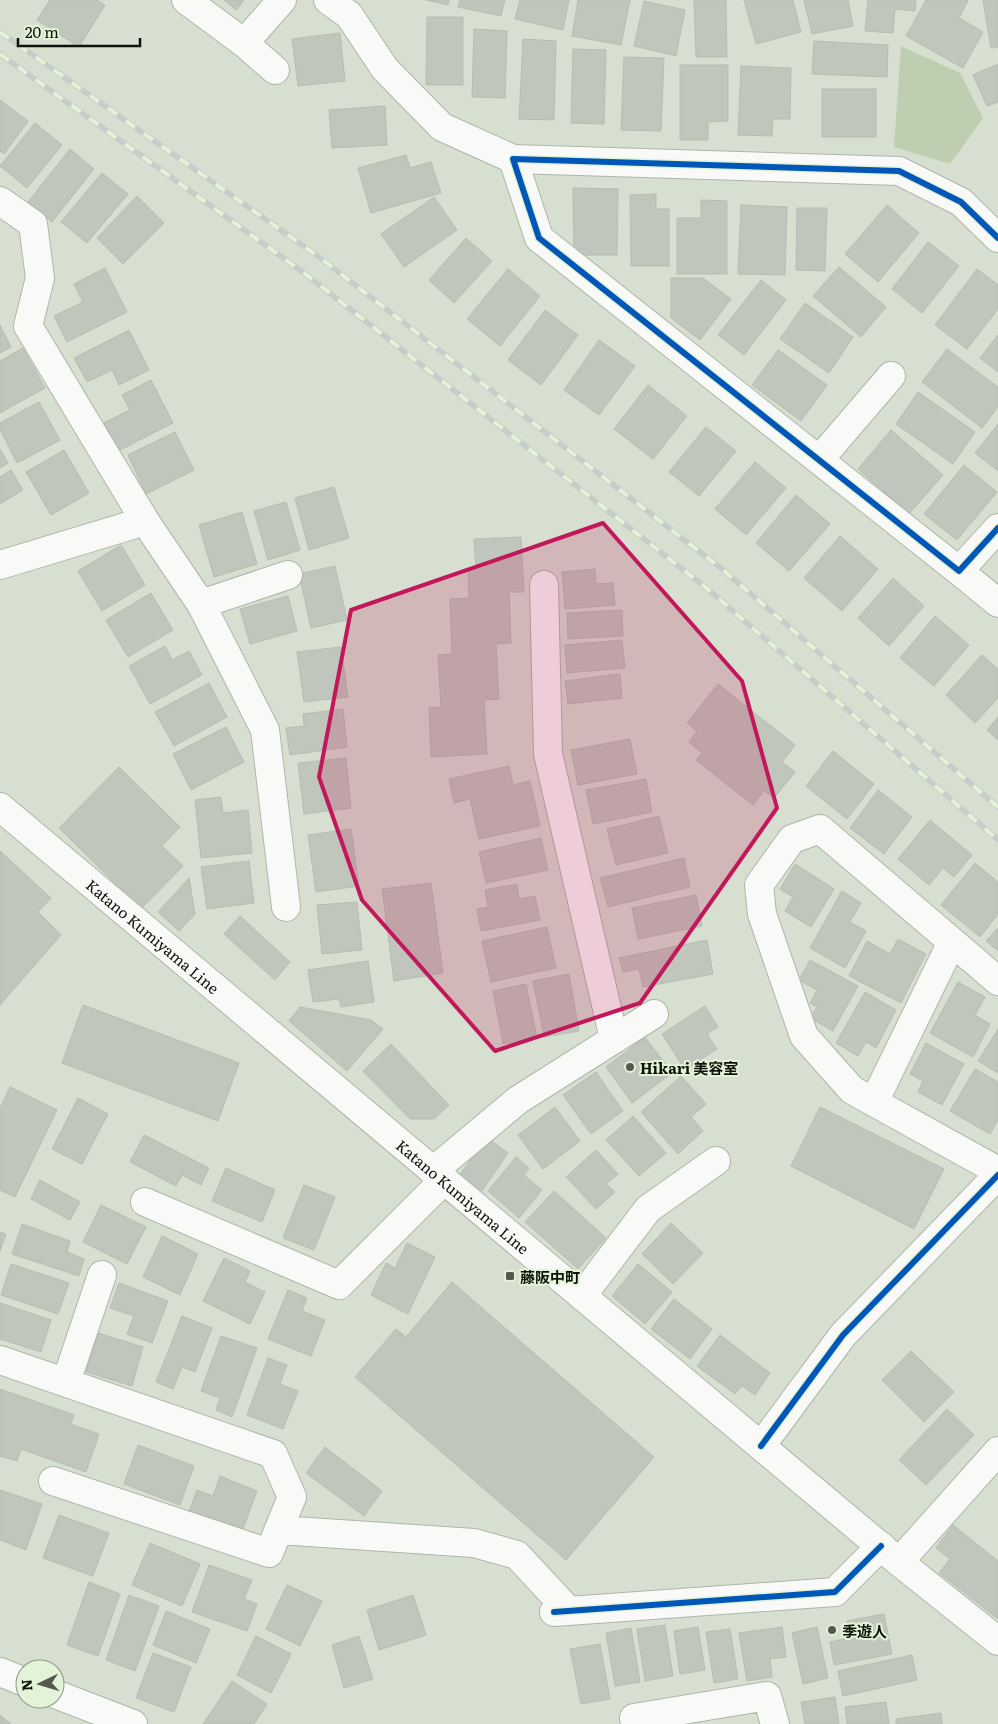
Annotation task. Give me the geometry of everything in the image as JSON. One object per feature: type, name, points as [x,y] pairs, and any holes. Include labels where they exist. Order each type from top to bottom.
[{"type":"street","points":[[186,0],[244,43],[275,70]]},
{"type":"street","points":[[244,43],[282,0]]},
{"type":"street","points":[[328,0],[349,15],[385,69],[442,127],[513,159],[899,171],[961,202],[998,238]]},
{"type":"street","points":[[513,159],[539,238],[998,603]]},
{"type":"street","points":[[0,201],[33,224],[40,278],[28,326],[144,521],[201,604],[265,730],[286,907]]},
{"type":"street","points":[[820,460],[890,376]]},
{"type":"street","points":[[0,566],[144,521]]},
{"type":"street","points":[[960,571],[998,528]]},
{"type":"street","points":[[201,604],[288,575]]},
{"type":"street","points":[[544,586],[548,754],[614,1039]]},
{"type":"street","name":"Katano Kumiyama Line","points":[[0,807],[890,1554],[998,1641]]},
{"type":"street","points":[[998,981],[820,829],[792,840],[759,885],[762,914],[804,1036],[852,1090],[998,1171]]},
{"type":"street","points":[[874,1102],[952,942]]},
{"type":"street","points":[[145,1202],[339,1285],[439,1176],[518,1100],[654,1014]]},
{"type":"street","points":[[582,1296],[648,1209],[716,1161]]},
{"type":"street","points":[[761,1446],[843,1335],[998,1175]]},
{"type":"street","points":[[66,1382],[102,1274]]},
{"type":"street","points":[[0,1360],[272,1454],[292,1497],[269,1553],[53,1481]]},
{"type":"street","points":[[279,1530],[474,1543],[517,1555],[562,1611],[834,1592],[890,1554],[998,1451]]},
{"type":"street","points":[[0,1672],[15,1678]]},
{"type":"street","points":[[634,1718],[767,1696],[775,1724]]},
{"type":"street","points":[[65,1698],[133,1724]]},
{"type":"highlighted area","points":[[603,523],[742,681],[777,808],[640,1003],[495,1051],[362,900],[319,777],[351,610]]},
{"type":"green space","points":[[901,46],[960,73],[983,118],[950,164],[894,147]]},
{"type":"building","points":[[50,0],[97,0],[105,5],[79,47],[37,20]]},
{"type":"building","points":[[224,0],[244,0],[236,10]]},
{"type":"building","points":[[426,0],[449,0],[448,5]]},
{"type":"building","points":[[460,0],[505,0],[501,16],[458,7]]},
{"type":"building","points":[[520,0],[569,0],[563,30],[515,19]]},
{"type":"building","points":[[578,0],[630,0],[621,45],[572,36]]},
{"type":"building","points":[[694,0],[726,0],[727,57],[696,57]]},
{"type":"building","points":[[744,0],[793,0],[801,32],[756,44]]},
{"type":"building","points":[[804,0],[848,0],[853,26],[812,34]]},
{"type":"building","points":[[868,0],[916,0],[915,11],[895,9],[893,33],[865,31]]},
{"type":"building","points":[[926,0],[968,1],[959,18],[983,32],[963,68],[906,36]]},
{"type":"building","points":[[983,0],[998,0],[998,47],[991,48]]},
{"type":"building","points":[[644,1],[685,10],[676,56],[634,46]]},
{"type":"building","points":[[427,17],[463,17],[463,85],[426,85]]},
{"type":"building","points":[[474,29],[507,31],[505,98],[472,97]]},
{"type":"building","points":[[340,33],[345,81],[298,86],[292,39]]},
{"type":"building","points":[[523,39],[556,41],[554,120],[519,119]]},
{"type":"building","points":[[814,41],[888,45],[887,77],[812,74]]},
{"type":"building","points":[[573,49],[606,50],[604,124],[571,123]]},
{"type":"building","points":[[624,57],[664,58],[661,131],[621,130]]},
{"type":"building","points":[[998,64],[998,102],[987,106],[973,75]]},
{"type":"building","points":[[680,65],[728,65],[728,121],[708,122],[708,140],[680,140]]},
{"type":"building","points":[[741,66],[791,68],[790,119],[773,119],[772,136],[738,135]]},
{"type":"building","points":[[822,89],[876,89],[876,137],[822,137]]},
{"type":"building","points":[[0,100],[28,121],[4,154],[0,151]]},
{"type":"building","points":[[385,106],[387,145],[332,148],[329,110]]},
{"type":"building","points":[[35,123],[62,145],[27,188],[0,166]]},
{"type":"building","points":[[70,149],[94,169],[52,222],[28,202]]},
{"type":"building","points":[[406,155],[410,168],[431,162],[441,193],[371,213],[358,168]]},
{"type":"building","points":[[102,173],[128,194],[87,243],[61,222]]},
{"type":"building","points":[[573,188],[618,189],[617,255],[574,255]]},
{"type":"building","points":[[656,194],[656,209],[669,209],[669,266],[631,266],[630,195]]},
{"type":"building","points":[[137,196],[164,223],[123,264],[97,238]]},
{"type":"building","points":[[434,197],[457,230],[404,267],[381,234]]},
{"type":"building","points":[[701,200],[727,201],[727,274],[677,274],[677,218],[701,218]]},
{"type":"building","points":[[741,205],[787,207],[785,275],[738,274]]},
{"type":"building","points":[[887,205],[919,233],[878,282],[845,254]]},
{"type":"building","points":[[797,208],[827,208],[825,271],[796,270]]},
{"type":"building","points":[[466,238],[492,261],[454,303],[429,280]]},
{"type":"building","points":[[928,242],[959,266],[922,313],[892,289]]},
{"type":"building","points":[[839,267],[886,307],[861,337],[813,296]]},
{"type":"building","points":[[105,268],[127,312],[67,342],[54,316],[83,302],[74,284]]},
{"type":"building","points":[[508,269],[540,296],[500,346],[467,319]]},
{"type":"building","points":[[977,269],[998,285],[998,309],[967,349],[935,325]]},
{"type":"building","points":[[671,278],[703,278],[731,299],[700,340],[671,318]]},
{"type":"building","points":[[761,280],[786,300],[744,355],[718,335]]},
{"type":"building","points":[[805,303],[853,337],[829,373],[780,339]]},
{"type":"building","points":[[545,310],[578,335],[541,385],[508,360]]},
{"type":"building","points":[[0,325],[11,347],[0,353]]},
{"type":"building","points":[[129,330],[149,370],[119,385],[112,370],[87,382],[74,358]]},
{"type":"building","points":[[998,335],[998,372],[980,358]]},
{"type":"building","points":[[599,340],[635,366],[599,415],[564,390]]},
{"type":"building","points":[[23,348],[45,388],[0,413],[0,361]]},
{"type":"building","points":[[947,349],[998,387],[998,407],[982,428],[922,382]]},
{"type":"building","points":[[778,350],[827,385],[801,421],[752,385]]},
{"type":"building","points":[[151,380],[173,423],[118,451],[104,423],[130,410],[122,395]]},
{"type":"building","points":[[648,385],[687,416],[653,459],[614,429]]},
{"type":"building","points":[[918,392],[975,432],[953,464],[896,424]]},
{"type":"building","points":[[39,402],[60,440],[17,463],[0,429],[0,423]]},
{"type":"building","points":[[998,424],[998,471],[975,453]]},
{"type":"building","points":[[706,427],[736,451],[699,496],[669,472]]},
{"type":"building","points":[[891,430],[943,475],[909,514],[858,469]]},
{"type":"building","points":[[175,432],[194,470],[146,494],[128,455]]},
{"type":"building","points":[[0,449],[8,463],[0,468]]},
{"type":"building","points":[[64,450],[89,493],[51,515],[26,472]]},
{"type":"building","points":[[755,462],[786,488],[746,535],[715,509]]},
{"type":"building","points":[[964,465],[997,492],[957,540],[924,514]]},
{"type":"building","points":[[11,470],[23,490],[0,504],[0,477]]},
{"type":"building","points":[[334,487],[349,538],[309,550],[295,498]]},
{"type":"building","points":[[796,495],[830,524],[789,571],[756,543]]},
{"type":"building","points":[[286,502],[300,550],[268,560],[254,511]]},
{"type":"building","points":[[242,512],[257,564],[214,577],[199,525]]},
{"type":"building","points":[[840,536],[878,569],[842,611],[804,578]]},
{"type":"building","points":[[521,537],[524,592],[509,592],[511,643],[496,644],[499,699],[484,700],[487,754],[431,757],[429,708],[441,707],[438,655],[452,654],[450,599],[469,598],[468,570],[476,569],[474,539]]},
{"type":"building","points":[[121,545],[145,585],[102,611],[78,571]]},
{"type":"building","points":[[335,566],[347,620],[311,628],[299,574]]},
{"type":"building","points":[[595,569],[596,584],[613,583],[615,605],[565,609],[562,572]]},
{"type":"building","points":[[893,578],[924,606],[889,646],[858,618]]},
{"type":"building","points":[[151,593],[173,630],[128,657],[106,620]]},
{"type":"building","points":[[288,596],[297,631],[250,644],[240,609]]},
{"type":"building","points":[[622,610],[623,636],[568,639],[567,613]]},
{"type":"building","points":[[935,616],[969,645],[934,686],[900,658]]},
{"type":"building","points":[[622,640],[625,668],[567,673],[565,645]]},
{"type":"building","points":[[165,646],[172,660],[189,651],[202,675],[150,704],[129,666]]},
{"type":"building","points":[[341,647],[348,697],[304,702],[297,652]]},
{"type":"building","points":[[982,655],[998,669],[998,698],[975,723],[946,695]]},
{"type":"building","points":[[620,674],[622,698],[568,704],[565,681]]},
{"type":"building","points":[[209,683],[227,717],[174,746],[155,712]]},
{"type":"building","points":[[718,684],[795,745],[782,762],[795,772],[774,798],[764,791],[753,805],[696,760],[702,753],[689,742],[697,731],[687,723]]},
{"type":"building","points":[[343,709],[347,747],[290,755],[286,728],[304,726],[303,714]]},
{"type":"building","points":[[998,717],[998,740],[987,730]]},
{"type":"building","points":[[226,727],[244,762],[191,790],[173,754]]},
{"type":"building","points":[[630,739],[637,774],[578,785],[571,750]]},
{"type":"building","points":[[833,751],[874,784],[847,819],[806,786]]},
{"type":"building","points":[[346,758],[351,808],[304,814],[298,763]]},
{"type":"building","points":[[509,766],[513,785],[530,781],[540,826],[479,839],[470,799],[454,803],[449,779]]},
{"type":"building","points":[[119,767],[180,827],[162,846],[183,866],[141,909],[59,828]]},
{"type":"building","points":[[646,779],[652,812],[593,824],[586,790]]},
{"type":"building","points":[[878,790],[912,817],[884,854],[850,828]]},
{"type":"building","points":[[221,797],[223,813],[248,810],[252,853],[201,858],[195,800]]},
{"type":"building","points":[[659,816],[668,853],[616,865],[607,829]]},
{"type":"building","points":[[930,820],[972,855],[954,877],[943,868],[929,885],[898,859]]},
{"type":"building","points":[[351,829],[359,886],[316,892],[308,835]]},
{"type":"building","points":[[541,838],[548,870],[486,883],[479,852]]},
{"type":"building","points":[[0,851],[51,898],[38,912],[61,935],[0,1005]]},
{"type":"building","points":[[684,858],[690,887],[608,907],[600,878]]},
{"type":"building","points":[[249,861],[254,903],[207,909],[201,867]]},
{"type":"building","points":[[975,863],[998,882],[998,914],[980,937],[941,905]]},
{"type":"building","points":[[795,864],[834,889],[811,927],[785,911],[793,897],[780,889]]},
{"type":"building","points":[[189,878],[195,914],[179,931],[158,912]]},
{"type":"building","points":[[431,883],[443,973],[394,981],[382,889]]},
{"type":"building","points":[[517,884],[519,899],[535,896],[540,920],[481,931],[477,909],[488,907],[485,890]]},
{"type":"building","points":[[842,891],[861,903],[850,922],[866,931],[845,968],[810,948]]},
{"type":"building","points":[[696,895],[702,926],[638,939],[632,908]]},
{"type":"building","points":[[357,902],[362,950],[322,954],[317,905]]},
{"type":"building","points":[[240,916],[290,962],[275,980],[224,934]]},
{"type":"building","points":[[547,927],[556,968],[491,982],[482,941]]},
{"type":"building","points":[[998,928],[998,951],[986,941]]},
{"type":"building","points":[[898,939],[926,954],[901,1003],[849,976],[867,941],[890,954]]},
{"type":"building","points":[[707,940],[713,974],[643,987],[639,969],[623,972],[619,958]]},
{"type":"building","points":[[810,960],[858,986],[833,1031],[810,1018],[817,1007],[810,1003],[817,990],[799,980]]},
{"type":"building","points":[[368,961],[374,1002],[341,1007],[339,999],[313,1002],[308,970]]},
{"type":"building","points":[[569,974],[579,1031],[544,1037],[533,981]]},
{"type":"building","points":[[958,982],[985,997],[975,1015],[990,1024],[973,1057],[930,1033]]},
{"type":"building","points":[[526,984],[537,1038],[503,1044],[493,991]]},
{"type":"building","points":[[865,992],[896,1010],[876,1048],[866,1042],[858,1056],[836,1043]]},
{"type":"building","points":[[83,1005],[239,1063],[218,1121],[62,1063]]},
{"type":"building","points":[[705,1006],[718,1027],[707,1034],[717,1049],[685,1070],[662,1034]]},
{"type":"building","points":[[300,1007],[371,1020],[383,1029],[347,1071],[289,1021]]},
{"type":"building","points":[[998,1029],[998,1073],[978,1061]]},
{"type":"building","points":[[645,1037],[672,1073],[632,1103],[606,1067]]},
{"type":"building","points":[[926,1043],[964,1064],[942,1105],[918,1092],[923,1081],[910,1074]]},
{"type":"building","points":[[391,1044],[449,1105],[434,1119],[410,1119],[363,1071]]},
{"type":"building","points":[[975,1069],[998,1082],[998,1120],[990,1134],[950,1111]]},
{"type":"building","points":[[596,1072],[623,1111],[591,1134],[563,1095]]},
{"type":"building","points":[[681,1076],[706,1104],[691,1117],[703,1131],[678,1154],[641,1112]]},
{"type":"building","points":[[10,1087],[57,1110],[15,1197],[0,1190],[0,1108]]},
{"type":"building","points":[[78,1098],[108,1114],[82,1164],[52,1149]]},
{"type":"building","points":[[555,1107],[580,1141],[543,1169],[518,1135]]},
{"type":"building","points":[[820,1107],[944,1169],[914,1229],[791,1166]]},
{"type":"building","points":[[633,1116],[666,1153],[639,1176],[606,1140]]},
{"type":"building","points":[[144,1135],[209,1168],[201,1185],[182,1175],[176,1186],[130,1162]]},
{"type":"building","points":[[486,1137],[508,1153],[482,1191],[460,1175]]},
{"type":"building","points":[[596,1150],[618,1174],[606,1184],[615,1192],[596,1209],[566,1177]]},
{"type":"building","points":[[516,1157],[529,1168],[524,1175],[542,1190],[519,1218],[488,1191]]},
{"type":"building","points":[[226,1168],[275,1190],[262,1222],[212,1201]]},
{"type":"building","points":[[40,1180],[80,1202],[70,1220],[31,1199]]},
{"type":"building","points":[[304,1185],[335,1197],[314,1250],[283,1238]]},
{"type":"building","points":[[554,1191],[606,1238],[578,1269],[525,1222]]},
{"type":"building","points":[[101,1205],[146,1227],[127,1264],[83,1242]]},
{"type":"building","points":[[671,1223],[703,1253],[673,1284],[642,1254]]},
{"type":"building","points":[[22,1224],[70,1241],[67,1252],[84,1259],[79,1276],[12,1254]]},
{"type":"building","points":[[0,1232],[6,1234],[0,1251]]},
{"type":"building","points":[[162,1236],[198,1254],[180,1295],[143,1277]]},
{"type":"building","points":[[407,1243],[435,1257],[408,1314],[371,1295],[386,1263],[395,1268]]},
{"type":"building","points":[[224,1258],[250,1271],[245,1282],[265,1292],[250,1324],[203,1301]]},
{"type":"building","points":[[11,1264],[69,1283],[58,1314],[1,1295]]},
{"type":"building","points":[[638,1264],[672,1292],[645,1324],[612,1296]]},
{"type":"building","points":[[452,1282],[654,1457],[566,1560],[355,1377],[396,1329],[406,1337]]},
{"type":"building","points":[[119,1283],[168,1301],[152,1343],[127,1334],[134,1316],[110,1308]]},
{"type":"building","points":[[288,1290],[307,1298],[302,1311],[325,1320],[311,1356],[268,1339]]},
{"type":"building","points":[[674,1299],[712,1329],[690,1359],[651,1329]]},
{"type":"building","points":[[0,1303],[51,1320],[41,1352],[0,1339]]},
{"type":"building","points":[[182,1316],[212,1328],[195,1372],[182,1367],[173,1389],[156,1382]]},
{"type":"building","points":[[98,1333],[143,1347],[132,1386],[86,1372]]},
{"type":"building","points":[[720,1335],[770,1373],[755,1395],[742,1386],[735,1394],[697,1366]]},
{"type":"building","points":[[221,1336],[257,1348],[232,1417],[216,1410],[220,1398],[201,1391]]},
{"type":"building","points":[[911,1351],[954,1392],[924,1422],[882,1380]]},
{"type":"building","points":[[268,1358],[287,1365],[280,1384],[298,1391],[283,1429],[247,1415]]},
{"type":"building","points":[[0,1389],[74,1415],[71,1424],[99,1434],[86,1472],[21,1449],[17,1461],[0,1456]]},
{"type":"building","points":[[947,1409],[974,1435],[926,1485],[899,1460]]},
{"type":"building","points":[[138,1445],[194,1466],[180,1505],[124,1484]]},
{"type":"building","points":[[325,1447],[382,1491],[364,1516],[306,1473]]},
{"type":"building","points":[[220,1476],[257,1491],[242,1531],[189,1511],[197,1490],[213,1496]]},
{"type":"building","points":[[0,1490],[42,1504],[26,1550],[0,1540]]},
{"type":"building","points":[[59,1515],[109,1533],[93,1576],[43,1558]]},
{"type":"building","points":[[953,1525],[998,1561],[998,1619],[939,1573],[950,1559],[936,1548]]},
{"type":"building","points":[[150,1543],[200,1564],[182,1606],[132,1585]]},
{"type":"building","points":[[209,1565],[252,1580],[244,1599],[257,1604],[247,1631],[192,1612]]},
{"type":"building","points":[[89,1582],[120,1594],[98,1656],[67,1645]]},
{"type":"building","points":[[287,1585],[322,1601],[300,1646],[266,1629]]},
{"type":"building","points":[[129,1595],[159,1606],[135,1671],[106,1660]]},
{"type":"building","points":[[413,1595],[426,1635],[379,1650],[367,1610]]},
{"type":"building","points":[[166,1611],[210,1629],[196,1663],[153,1645]]},
{"type":"building","points":[[884,1614],[892,1654],[834,1665],[830,1642],[850,1638],[847,1621]]},
{"type":"building","points":[[665,1625],[673,1676],[645,1681],[637,1629]]},
{"type":"building","points":[[698,1627],[705,1670],[680,1674],[674,1631]]},
{"type":"building","points":[[782,1627],[786,1657],[770,1659],[772,1677],[747,1681],[739,1633]]},
{"type":"building","points":[[817,1627],[828,1678],[803,1684],[792,1633]]},
{"type":"building","points":[[631,1628],[640,1682],[615,1686],[606,1633]]},
{"type":"building","points":[[730,1629],[738,1679],[714,1683],[706,1632]]},
{"type":"building","points":[[256,1636],[291,1654],[271,1693],[237,1675]]},
{"type":"building","points":[[359,1636],[373,1679],[344,1688],[332,1645]]},
{"type":"building","points":[[600,1644],[610,1699],[581,1704],[570,1649]]},
{"type":"building","points":[[153,1653],[191,1667],[174,1712],[136,1698]]},
{"type":"building","points":[[912,1655],[917,1680],[843,1696],[838,1671]]},
{"type":"building","points":[[232,1681],[267,1704],[254,1724],[203,1724]]},
{"type":"building","points":[[835,1697],[839,1724],[805,1724],[801,1702]]},
{"type":"building","points":[[886,1702],[889,1724],[847,1724],[845,1707]]},
{"type":"building","points":[[941,1713],[942,1724],[896,1724],[896,1719]]},
{"type":"building","points":[[0,1715],[11,1724],[0,1724]]},
{"type":"railway","points":[[0,32],[319,257],[722,569],[998,807]]},
{"type":"railway","points":[[0,54],[304,273],[704,586],[998,840]]},
{"type":"cycle path","points":[[998,238],[961,202],[899,171],[513,159],[539,238],[959,571],[998,528]]},
{"type":"cycle path","points":[[761,1446],[843,1335],[998,1175]]},
{"type":"cycle path","points":[[554,1612],[835,1592],[881,1546]]},
{"type":"place","name":"Hikari 美容室","points":[[630,1067]]},
{"type":"place","name":"藤阪中町","points":[[510,1276]]},
{"type":"place","name":"季遊人","points":[[832,1630]]}]
